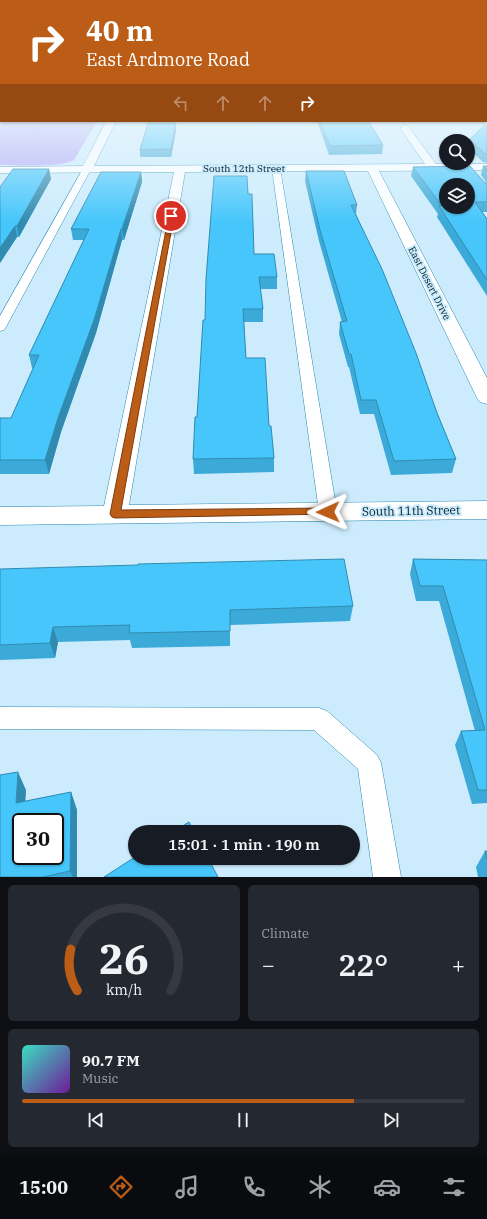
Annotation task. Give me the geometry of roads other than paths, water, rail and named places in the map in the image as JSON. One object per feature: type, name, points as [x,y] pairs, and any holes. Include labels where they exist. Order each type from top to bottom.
[{"type":"street","points":[[87,169],[101,140]]},
{"type":"street","points":[[414,140],[433,167]]},
{"type":"street","name":"South 12th Street","points":[[0,170],[433,167],[470,170],[487,167]]},
{"type":"street","name":"East Desert Drive","points":[[372,168],[487,398]]},
{"type":"street","points":[[115,514],[180,169]]},
{"type":"street","name":"South 11th Street","points":[[0,516],[487,510]]},
{"type":"lane","points":[[276,168],[328,512]]},
{"type":"lane","points":[[0,327],[87,169]]},
{"type":"lane","points":[[0,718],[319,719],[369,763],[387,877]]}]
